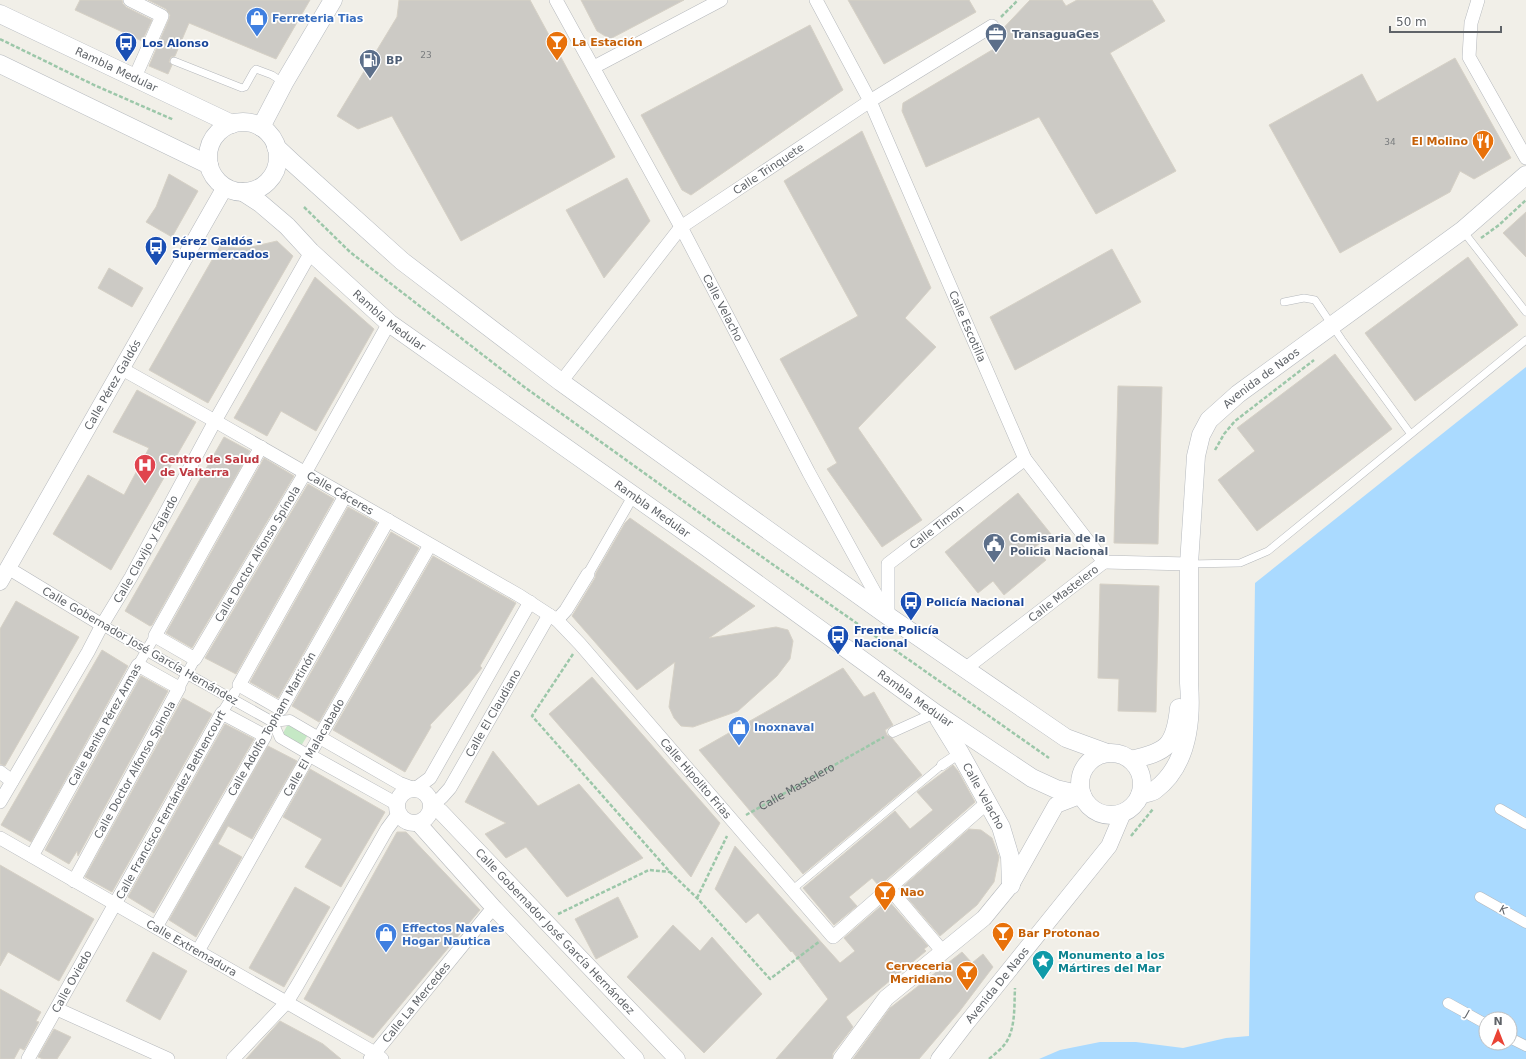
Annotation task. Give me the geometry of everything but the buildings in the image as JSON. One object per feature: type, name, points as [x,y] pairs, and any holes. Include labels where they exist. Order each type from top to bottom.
[{"type":"main road","points":[[261,127],[284,83],[333,0]]},
{"type":"main road","name":"Rambla Medular","points":[[0,14],[232,124]]},
{"type":"main road","points":[[0,64],[209,165]]},
{"type":"main road","points":[[232,124],[252,124],[261,127],[273,139],[278,158],[276,168],[271,178],[264,186],[243,192],[234,191],[218,182],[213,174],[209,165],[208,155],[213,141],[223,129],[232,124]]},
{"type":"main road","points":[[276,147],[402,261],[561,382],[888,616],[1066,738],[1107,753],[1119,754],[1131,760],[1138,767],[1142,775],[1143,784],[1140,795],[1132,808],[1123,813],[1107,814],[1096,811],[1088,805],[1082,795],[1080,784],[1082,773],[1090,761],[1107,753]]},
{"type":"main road","name":"Avenida de Naos","points":[[1140,795],[1154,791],[1169,775],[1183,752],[1187,735],[1190,701],[1189,564],[1196,456],[1200,435],[1209,420],[1238,394],[1333,325],[1468,237],[1526,175]]},
{"type":"main road","name":"Rambla Medular","points":[[243,192],[260,203],[287,226],[311,252],[389,323],[633,496],[935,714],[1032,778],[1056,789],[1082,795]]},
{"type":"main road","name":"Avenida de Naos","points":[[1131,760],[1151,755],[1171,743],[1178,723],[1180,700],[1189,683]]},
{"type":"main road","name":"Calle Velacho","points":[[935,714],[960,752],[1001,827],[1010,857],[1011,886]]},
{"type":"street","points":[[130,0],[162,16],[151,51],[135,77]]},
{"type":"street","name":"Calle Velacho","points":[[556,0],[681,227],[809,473],[888,616]]},
{"type":"street","points":[[594,67],[721,0]]},
{"type":"street","name":"Calle Escotilla","points":[[816,0],[870,101],[1025,459],[1104,562]]},
{"type":"street","points":[[1478,0],[1471,23],[1469,57],[1526,158]]},
{"type":"street","name":"Calle Trinquete","points":[[561,382],[681,227],[870,101],[992,26]]},
{"type":"street","name":"Calle Pérez Galdós","points":[[0,582],[225,187]]},
{"type":"street","name":"Calle Clavijo y Fajardo","points":[[0,802],[131,577],[216,421],[311,252]]},
{"type":"street","name":"Calle Doctor Alfonso Spínola","points":[[195,659],[305,473],[389,323]]},
{"type":"street","name":"Calle Cáceres","points":[[122,369],[216,421],[530,602],[553,618]]},
{"type":"street","name":"Calle Benito Pérez Armas","points":[[32,856],[261,447]]},
{"type":"street","name":"Calle Timon","points":[[888,616],[888,564],[1025,459]]},
{"type":"street","name":"Calle Francisco Fernández Bethencourt","points":[[116,904],[345,496]]},
{"type":"street","name":"Calle El Claudiano","points":[[432,806],[450,788],[553,618],[566,610],[633,496]]},
{"type":"street","name":"Calle Adolfo Topham Martinón","points":[[156,927],[388,520]]},
{"type":"street","name":"Calle El Malacabado","points":[[198,951],[430,545]]},
{"type":"street","points":[[1104,562],[1189,564]]},
{"type":"street","name":"Calle Mastelero","points":[[965,669],[1104,562]]},
{"type":"street","name":"Calle Gobernador José García Hernández","points":[[8,568],[146,651],[273,722]]},
{"type":"street","name":"Calle El Claudiano","points":[[414,789],[430,778],[530,602]]},
{"type":"street","name":"Calle Hipolito Frias","points":[[553,618],[580,644],[793,889],[831,935]]},
{"type":"street","name":"Calle Gobernador José García Hernández","points":[[155,636],[195,659]]},
{"type":"street","name":"Calle Doctor Alfonso Spinola","points":[[74,881],[195,659]]},
{"type":"street","name":"Calle Gobernador José García Hernández","points":[[138,665],[179,688]]},
{"type":"street","name":"Calle Gobernador José García Hernández","points":[[239,685],[281,708]]},
{"type":"street","name":"Calle Gobernador José García Hernández","points":[[222,713],[265,736]]},
{"type":"street","points":[[894,732],[935,714]]},
{"type":"street","points":[[290,720],[399,783],[425,792],[431,801],[432,806],[428,817],[424,821],[418,823],[407,822],[398,809],[280,738],[273,722],[290,720]]},
{"type":"street","points":[[942,765],[960,752]]},
{"type":"street","points":[[0,772],[12,781]]},
{"type":"street","points":[[233,1059],[287,1002],[387,829],[398,809],[401,795],[414,789]]},
{"type":"street","points":[[841,1059],[886,998],[984,918],[1011,886],[1056,805],[1082,795]]},
{"type":"street","points":[[831,935],[890,889],[988,802]]},
{"type":"street","name":"Calle Gobernador José García Hernández","points":[[432,806],[441,812],[677,1059]]},
{"type":"street","points":[[1500,809],[1526,824]]},
{"type":"street","name":"Avenida De Naos","points":[[939,1059],[964,1025],[1110,846],[1123,813]]},
{"type":"street","points":[[418,823],[494,909],[636,1059]]},
{"type":"street","name":"Calle Extremadura","points":[[0,838],[287,1002],[375,1057]]},
{"type":"street","points":[[890,889],[943,952]]},
{"type":"street","name":"K","points":[[1480,897],[1526,922]]},
{"type":"street","name":"Calle Oviedo","points":[[28,1059],[116,904]]},
{"type":"street","name":"Calle La Mercedes","points":[[375,1057],[488,914],[494,909]]},
{"type":"street","name":"J","points":[[1448,1003],[1478,1020]]},
{"type":"street","points":[[57,1008],[168,1059]]},
{"type":"lane","points":[[174,61],[242,88],[246,87],[256,69],[284,83]]},
{"type":"lane","points":[[1468,237],[1526,312]]},
{"type":"lane","points":[[1284,302],[1304,298],[1315,300],[1342,340],[1410,433]]},
{"type":"lane","points":[[1189,564],[1240,563],[1268,551],[1410,433],[1526,340]]},
{"type":"lane","points":[[793,889],[942,765]]},
{"type":"path","points":[[992,26],[1018,0]]},
{"type":"path","points":[[0,39],[94,85],[174,120]]},
{"type":"path","points":[[1468,237],[1499,225],[1526,200]]},
{"type":"path","points":[[304,207],[350,252],[523,386],[711,521],[1049,758]]},
{"type":"path","points":[[1214,458],[1215,450],[1224,434],[1235,421],[1317,359]]},
{"type":"path","points":[[580,644],[532,716],[670,872],[697,898],[770,979],[831,935]]},
{"type":"path","name":"Calle Mastelero","points":[[734,822],[894,732]]},
{"type":"path","points":[[1130,837],[1154,807]]},
{"type":"path","points":[[697,898],[734,822]]},
{"type":"path","points":[[545,921],[649,870],[670,872]]},
{"type":"path","points":[[989,1059],[1006,1043],[1010,1034],[1016,981]]},
{"type":"green space","points":[[289,722],[309,733],[301,746],[282,735]]},
{"type":"water","points":[[1526,367],[1526,1059],[1039,1059],[1060,1050],[1100,1042],[1136,1042],[1183,1048],[1226,1038],[1249,1036],[1255,583]]},
{"type":"place","name":"Ferreteria Tias","points":[[257,38]]},
{"type":"place","name":"TransaguaGes","points":[[996,54]]},
{"type":"place","name":"Los Alonso","points":[[126,62]]},
{"type":"place","name":"La Estación","points":[[557,62]]},
{"type":"place","name":"BP","points":[[370,80]]},
{"type":"place","name":"El Molino","points":[[1483,160]]},
{"type":"place","name":"Pérez Galdós - Supermercados","points":[[156,266]]},
{"type":"place","name":"Centro de Salud de Valterra","points":[[145,484]]},
{"type":"place","name":"Comisaria de la Policia Nacional","points":[[994,564]]},
{"type":"place","name":"Policía Nacional","points":[[911,622]]},
{"type":"place","name":"Frente Policía Nacional","points":[[838,656]]},
{"type":"place","name":"Inoxnaval","points":[[739,746]]},
{"type":"place","name":"Nao","points":[[885,912]]},
{"type":"place","name":"Bar Protonao","points":[[1003,952]]},
{"type":"place","name":"Effectos Navales Hogar Nautica","points":[[386,954]]},
{"type":"place","name":"Monumento a los Mártires del Mar","points":[[1043,980]]},
{"type":"place","name":"Cerveceria Meridiano","points":[[967,992]]}]
